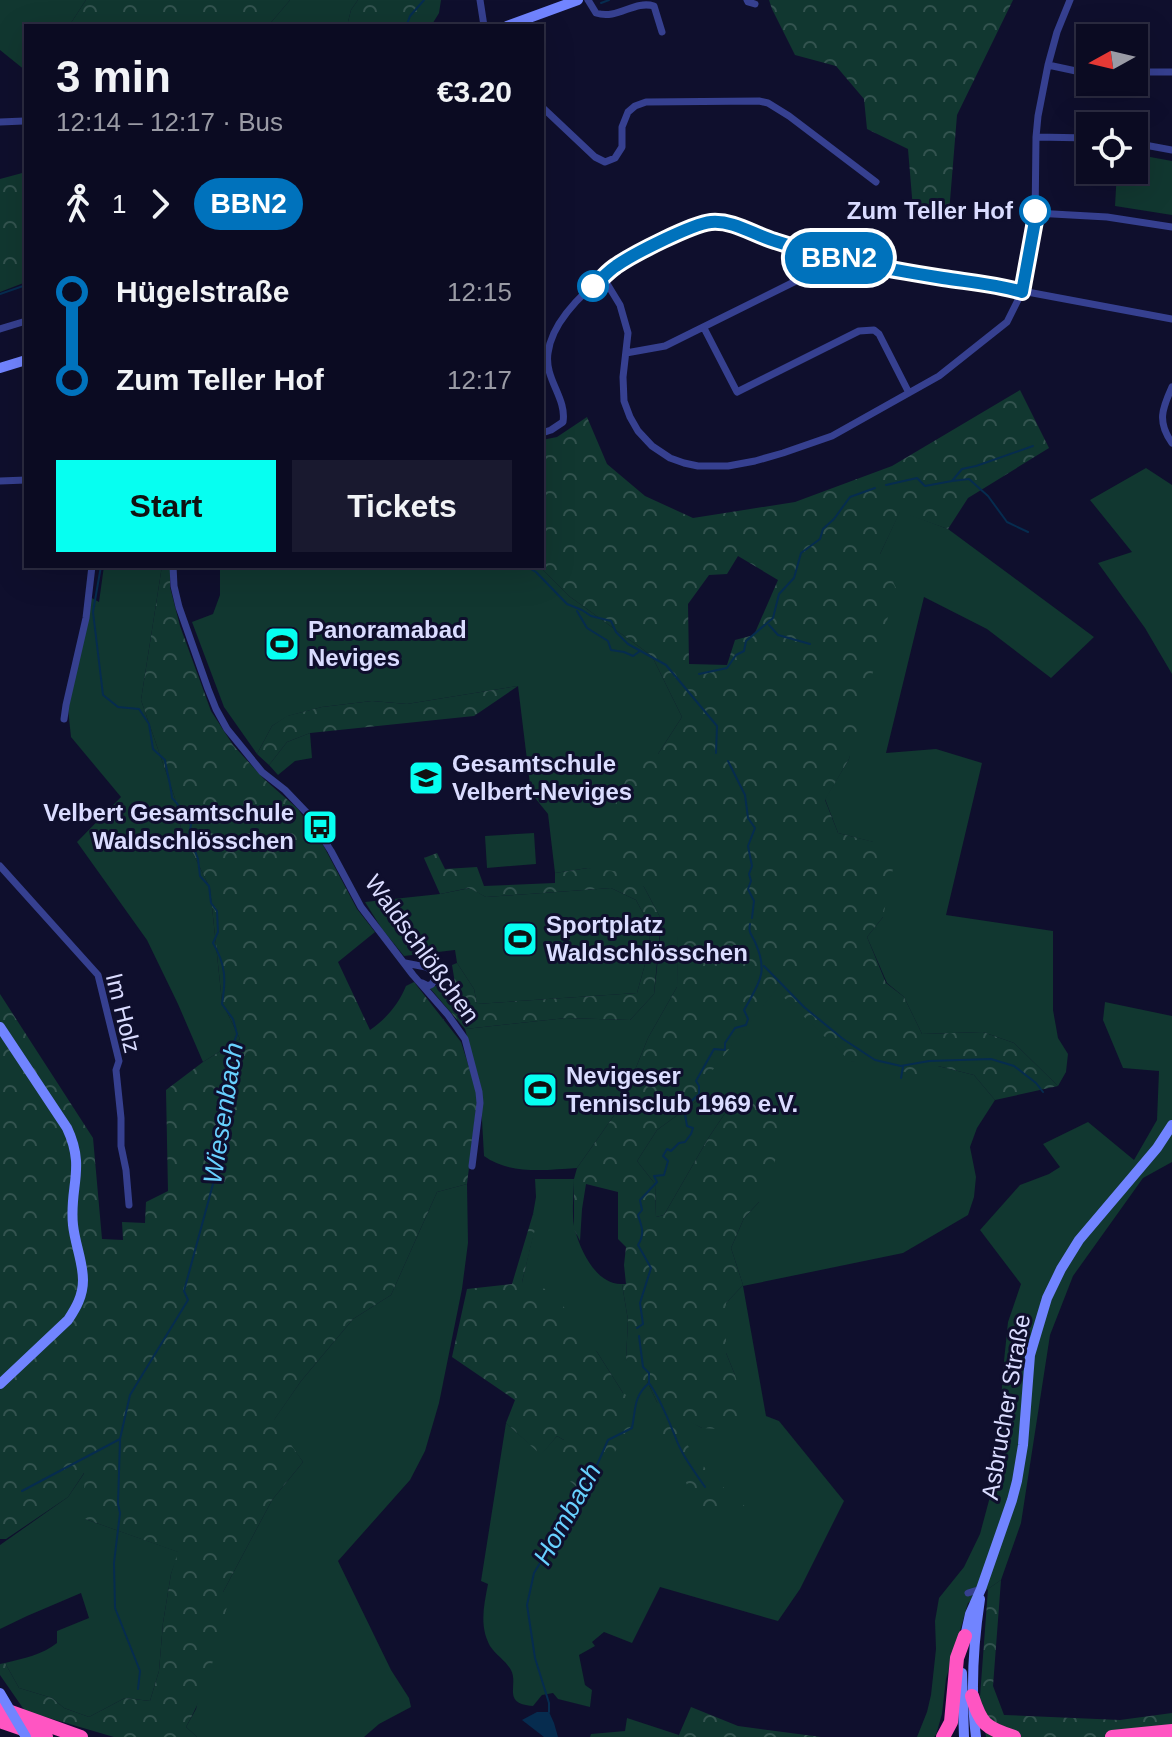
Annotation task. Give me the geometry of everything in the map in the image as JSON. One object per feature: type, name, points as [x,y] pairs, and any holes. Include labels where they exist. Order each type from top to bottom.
[{"type":"highway","points":[[943,1737],[951,1722],[957,1658],[965,1636]]},
{"type":"highway","points":[[972,1696],[983,1722],[993,1730],[1014,1737]]},
{"type":"highway","points":[[0,1708],[81,1737]]},
{"type":"highway","points":[[0,1721],[46,1737]]},
{"type":"highway","points":[[1112,1737],[1172,1731]]},
{"type":"main road","points":[[512,24],[578,0]]},
{"type":"main road","points":[[0,368],[24,361]]},
{"type":"main road","points":[[0,1027],[74,1143],[77,1169],[73,1222],[83,1281],[81,1297],[68,1320],[0,1384]]},
{"type":"main road","name":"Asbrucher Straße","points":[[964,1737],[962,1672],[965,1636],[1017,1481],[1030,1355],[1047,1298],[1079,1240],[1157,1148],[1172,1125]]},
{"type":"main road","name":"Asbrucher Straße","points":[[976,1737],[972,1671],[981,1589]]},
{"type":"main road","points":[[0,1693],[26,1737]]},
{"type":"street","points":[[480,0],[484,24]]},
{"type":"street","points":[[588,0],[596,13],[607,16],[656,3],[662,32]]},
{"type":"street","points":[[603,277],[620,305],[628,333],[623,377],[624,401],[638,431],[652,446],[670,458],[698,466],[728,466],[783,453],[832,436],[939,376],[1007,322],[1022,292],[1035,213],[1036,137],[1048,65],[1070,0]]},
{"type":"street","points":[[1048,65],[1076,71]]},
{"type":"street","points":[[1148,72],[1172,72]]},
{"type":"street","points":[[544,109],[595,157],[605,162],[615,158],[622,147],[622,127],[628,112],[635,106],[646,102],[759,101],[768,103],[799,123],[876,182]]},
{"type":"street","points":[[0,122],[24,121]]},
{"type":"street","points":[[1036,137],[1076,138]]},
{"type":"street","points":[[1148,146],[1172,150]]},
{"type":"street","points":[[1035,213],[1107,217],[1172,227]]},
{"type":"street","points":[[544,432],[563,422],[564,407],[550,379],[547,363],[550,341],[567,313],[615,266],[668,239],[711,222],[732,224],[770,240],[818,253],[1172,319]]},
{"type":"street","points":[[626,353],[665,346],[798,280],[812,268],[818,253]]},
{"type":"street","points":[[0,329],[24,322]]},
{"type":"street","points":[[704,328],[737,392],[841,339],[870,330],[879,334],[909,393]]},
{"type":"street","points":[[1172,387],[1162,420],[1163,430],[1172,443]]},
{"type":"street","points":[[0,481],[24,480]]},
{"type":"street","points":[[64,719],[86,618],[92,568]]},
{"type":"street","name":"Waldschlößchen","points":[[173,568],[179,607],[208,689],[227,729],[262,772],[307,813],[361,907],[465,1039],[480,1103],[472,1166]]},
{"type":"street","name":"Im Holz","points":[[0,866],[98,975],[119,1061],[116,1070],[121,1146],[129,1205]]},
{"type":"street","points":[[405,963],[426,967],[433,972],[432,984],[428,986],[420,982]]},
{"type":"street","points":[[968,1593],[981,1589]]},
{"type":"green space","points":[[0,0],[86,0],[70,24],[24,24],[24,69],[0,50]]},
{"type":"green space","points":[[86,0],[290,0],[270,24],[70,24]]},
{"type":"green space","points":[[290,0],[358,0],[351,10],[348,24],[270,24]]},
{"type":"green space","points":[[358,0],[441,0],[439,13],[432,24],[348,24],[351,10]]},
{"type":"green space","points":[[769,0],[1013,0],[957,115],[949,213],[913,209],[908,149],[867,129],[864,99],[836,66],[795,55]]},
{"type":"green space","points":[[1148,157],[1172,161],[1172,215],[1115,206],[1116,184],[1148,184]]},
{"type":"green space","points":[[24,173],[24,283],[0,292],[0,179]]},
{"type":"green space","points":[[1020,390],[1049,448],[968,498],[948,529],[900,512],[880,554],[896,588],[849,759],[825,800],[838,833],[874,842],[895,859],[883,917],[867,937],[886,983],[904,997],[922,1034],[983,1032],[1014,1043],[1058,1086],[995,1100],[974,1075],[938,1066],[925,1076],[850,1061],[776,990],[704,1081],[702,1097],[657,1130],[637,1161],[655,1184],[656,1217],[664,1215],[730,1106],[752,1101],[787,1130],[759,1202],[744,1218],[731,1248],[743,1285],[726,1303],[726,1353],[743,1403],[734,1430],[702,1428],[682,1418],[674,1419],[657,1402],[647,1381],[631,1378],[626,1360],[628,1320],[622,1284],[626,1284],[626,1247],[618,1239],[618,1192],[586,1184],[580,1241],[574,1229],[574,1179],[577,1168],[620,1107],[648,1038],[677,987],[678,883],[647,880],[599,842],[635,759],[658,754],[682,717],[652,656],[569,596],[541,568],[544,568],[544,440],[557,437],[587,417],[607,464],[645,496],[693,518],[795,502],[892,466]],"holes":[[[738,556],[778,580],[754,635],[735,640],[727,665],[689,664],[688,604],[709,575],[727,574]]]},
{"type":"green space","points":[[1146,468],[1172,485],[1172,674],[1145,628],[1098,563],[1132,552],[1090,500]]},
{"type":"green space","points":[[900,511],[948,529],[1094,637],[1051,678],[987,629],[924,597],[886,753],[936,749],[982,763],[946,915],[1053,931],[1053,1010],[1058,1038],[1068,1054],[1066,1072],[1058,1086],[1014,1043],[983,1032],[922,1034],[904,997],[887,983],[867,937],[883,917],[873,842],[838,833],[825,799],[849,759],[880,554]]},
{"type":"green space","points":[[104,568],[162,568],[141,700],[176,801],[181,829],[210,888],[222,1002],[240,1039],[203,1062],[147,940],[77,842],[121,797],[71,737],[68,709],[90,597],[99,602]]},
{"type":"green space","points":[[162,568],[170,568],[170,587],[180,626],[211,711],[233,745],[264,779],[298,809],[323,845],[357,909],[375,932],[338,962],[370,1030],[391,1011],[406,986],[414,982],[461,1042],[477,1102],[467,1184],[437,1192],[391,1295],[353,1319],[301,1381],[274,1420],[303,1462],[272,1500],[223,1592],[228,1602],[216,1650],[186,1727],[197,1737],[114,1737],[25,1711],[0,1675],[0,1664],[5,1663],[19,1688],[52,1698],[64,1708],[89,1717],[125,1698],[150,1701],[159,1671],[163,1623],[178,1552],[85,1519],[84,1473],[68,1497],[6,1539],[0,1539],[0,994],[93,1138],[102,1239],[123,1240],[122,1222],[145,1223],[146,1202],[168,1191],[166,1090],[240,1039],[222,1002],[210,888],[181,829],[176,801],[141,700]]},
{"type":"green space","points":[[220,568],[541,568],[569,596],[652,656],[682,717],[658,754],[679,882],[677,987],[648,1038],[620,1107],[577,1168],[517,1169],[484,1156],[480,1084],[465,1029],[566,1018],[630,1020],[654,994],[659,949],[661,919],[644,887],[588,868],[555,873],[548,814],[531,793],[518,686],[407,704],[372,701],[322,707],[288,716],[272,726],[257,754],[224,707],[192,622],[213,614],[220,595]]},
{"type":"green space","points":[[518,686],[474,716],[310,733],[287,742],[269,765],[257,754],[272,726],[287,716],[322,707],[372,701],[407,704]]},
{"type":"green space","points":[[310,733],[312,758],[295,761],[278,775],[269,765],[287,742]]},
{"type":"green space","points":[[534,833],[536,864],[487,868],[485,836]]},
{"type":"green space","points":[[437,853],[445,869],[477,867],[484,886],[555,883],[555,873],[588,868],[622,872],[644,887],[661,919],[654,994],[630,1020],[566,1018],[465,1029],[429,987],[455,983],[452,965],[457,963],[474,989],[477,1004],[637,993],[649,950],[650,926],[636,900],[611,888],[486,897],[469,888],[440,894],[424,858]]},
{"type":"green space","name":"Sportplatz Waldschlösschen","points":[[470,888],[486,897],[611,888],[636,900],[650,926],[649,950],[637,993],[477,1004],[474,989],[457,963],[455,950],[404,956],[365,902]]},
{"type":"green space","points":[[776,989],[851,1061],[938,1066],[974,1075],[995,1100],[977,1128],[970,1147],[976,1177],[968,1215],[903,1253],[743,1286],[766,1416],[779,1421],[844,1501],[800,1589],[778,1621],[660,1587],[632,1643],[604,1632],[592,1642],[595,1646],[579,1655],[585,1685],[592,1690],[590,1707],[558,1699],[553,1693],[542,1695],[533,1706],[517,1702],[511,1670],[487,1638],[483,1623],[488,1584],[481,1581],[506,1423],[541,1454],[557,1436],[564,1440],[623,1393],[597,1352],[522,1282],[537,1218],[533,1214],[535,1179],[574,1179],[574,1225],[581,1248],[598,1273],[613,1283],[622,1284],[628,1320],[626,1360],[647,1381],[657,1402],[702,1428],[735,1375],[726,1353],[726,1303],[743,1285],[731,1248],[744,1218],[759,1202],[730,1106],[664,1215],[656,1217],[655,1184],[637,1161],[657,1130],[702,1097],[703,1081]]},
{"type":"green space","points":[[1105,1002],[1172,1016],[1172,1162],[1143,1178],[1073,1276],[1050,1335],[1021,1523],[1001,1580],[968,1603],[946,1679],[936,1735],[917,1737],[931,1695],[939,1598],[964,1567],[980,1534],[995,1478],[1008,1322],[1021,1284],[980,1230],[1020,1185],[1060,1167],[1043,1144],[1088,1122],[1134,1160],[1157,1120],[1159,1071],[1123,1068],[1103,1020]]},
{"type":"green space","points":[[467,1184],[468,1243],[462,1289],[439,1403],[425,1451],[410,1480],[338,1561],[411,1707],[379,1724],[364,1737],[197,1737],[186,1727],[196,1709],[223,1592],[272,1500],[303,1462],[273,1421],[301,1381],[353,1319],[391,1295],[437,1192]]},
{"type":"green space","points":[[533,1214],[538,1217],[522,1282],[552,1291],[623,1393],[644,1406],[587,1496],[561,1473],[564,1440],[557,1436],[541,1455],[506,1423],[515,1400],[452,1357],[467,1289],[512,1284]]},
{"type":"green space","points":[[673,1420],[690,1449],[713,1478],[750,1511],[699,1523],[685,1479],[662,1436],[661,1422]]},
{"type":"green space","points":[[85,1472],[85,1519],[179,1552],[171,1574],[159,1671],[150,1701],[125,1698],[89,1717],[64,1708],[52,1698],[19,1688],[5,1663],[45,1650],[57,1643],[57,1631],[89,1618],[81,1593],[0,1629],[0,1545],[68,1497]]},
{"type":"green space","points":[[1001,1580],[993,1686],[1004,1715],[1120,1720],[1172,1713],[1172,1737],[986,1737],[980,1697],[988,1589]]},
{"type":"green space","points":[[691,1707],[738,1726],[821,1737],[678,1737]]},
{"type":"green space","points":[[627,1718],[679,1735],[590,1737],[591,1734],[625,1731]]},
{"type":"water","points":[[537,1712],[549,1712],[558,1737],[544,1737],[522,1720]]},
{"type":"waterway","points":[[407,24],[424,0]]},
{"type":"waterway","points":[[601,3],[609,0]]},
{"type":"waterway","points":[[0,294],[24,286]]},
{"type":"waterway","points":[[886,485],[917,478],[925,486],[952,481],[962,469],[1033,446]]},
{"type":"waterway","points":[[952,481],[969,479],[988,496],[1007,522],[1028,532]]},
{"type":"waterway","points":[[699,674],[727,668],[736,655],[744,651],[746,641],[773,618],[779,594],[794,578],[801,553],[820,539],[823,529],[850,497],[875,488]]},
{"type":"waterway","name":"Wiesenbach","points":[[22,1491],[120,1439],[130,1395],[188,1300],[184,1291],[213,1184],[211,1167],[217,1150],[216,1135],[225,1117],[232,1085],[228,1059],[237,1034],[233,1019],[222,1004],[224,973],[213,943],[218,932],[217,911],[211,903],[209,886],[200,876],[198,859],[189,835],[191,825],[172,798],[165,760],[153,749],[149,724],[139,709],[118,707],[103,695],[93,612],[101,568]]},
{"type":"waterway","name":"Hombach","points":[[529,568],[567,604],[591,616],[611,621],[616,632],[628,644],[666,665],[717,726],[716,753]]},
{"type":"waterway","points":[[577,611],[587,628],[608,641],[611,650],[633,656],[640,651]]},
{"type":"waterway","points":[[769,625],[778,635],[810,644]]},
{"type":"waterway","name":"Hombach","points":[[728,761],[745,795],[748,818],[755,828],[748,846],[752,866],[748,889],[754,901],[752,918]]},
{"type":"waterway","name":"Hombach","points":[[637,1328],[643,1324],[640,1303],[651,1268],[638,1245],[642,1234],[638,1215],[642,1210],[640,1200],[657,1182],[654,1176],[664,1175],[668,1161],[663,1156],[667,1149],[671,1151],[691,1134],[693,1128],[687,1126],[684,1108],[699,1094],[696,1081],[714,1049],[725,1050],[725,1043],[735,1028],[746,1025],[748,1019],[744,1010],[758,985],[762,970],[750,924]]},
{"type":"waterway","points":[[764,966],[804,1007],[875,1060],[901,1066],[929,1061],[991,1059],[1014,1066],[1043,1092]]},
{"type":"waterway","points":[[901,1078],[903,1067]]},
{"type":"waterway","name":"Hombach","points":[[549,1712],[535,1658],[527,1605],[534,1573],[590,1481],[608,1440],[632,1428],[638,1398],[649,1383],[649,1373],[643,1367],[639,1336]]},
{"type":"waterway","points":[[649,1383],[681,1449],[705,1487]]},
{"type":"waterway","points":[[120,1440],[115,1608],[140,1671],[138,1689]]},
{"type":"bus line","name":"BBN2","points":[[593,286],[615,266],[668,239],[701,224],[722,222],[801,250],[1022,292],[1035,211]]},
{"type":"place","name":"Zum Teller Hof","points":[[1035,211]]},
{"type":"place","name":"Panoramabad Neviges","points":[[282,644]]},
{"type":"place","name":"Gesamtschule Velbert-Neviges","points":[[426,778]]},
{"type":"place","name":"Velbert Gesamtschule Waldschlösschen","points":[[320,827]]},
{"type":"place","name":"Sportplatz Waldschlösschen","points":[[520,939]]},
{"type":"place","name":"Nevigeser Tennisclub 1969 e.V.","points":[[540,1090]]}]
